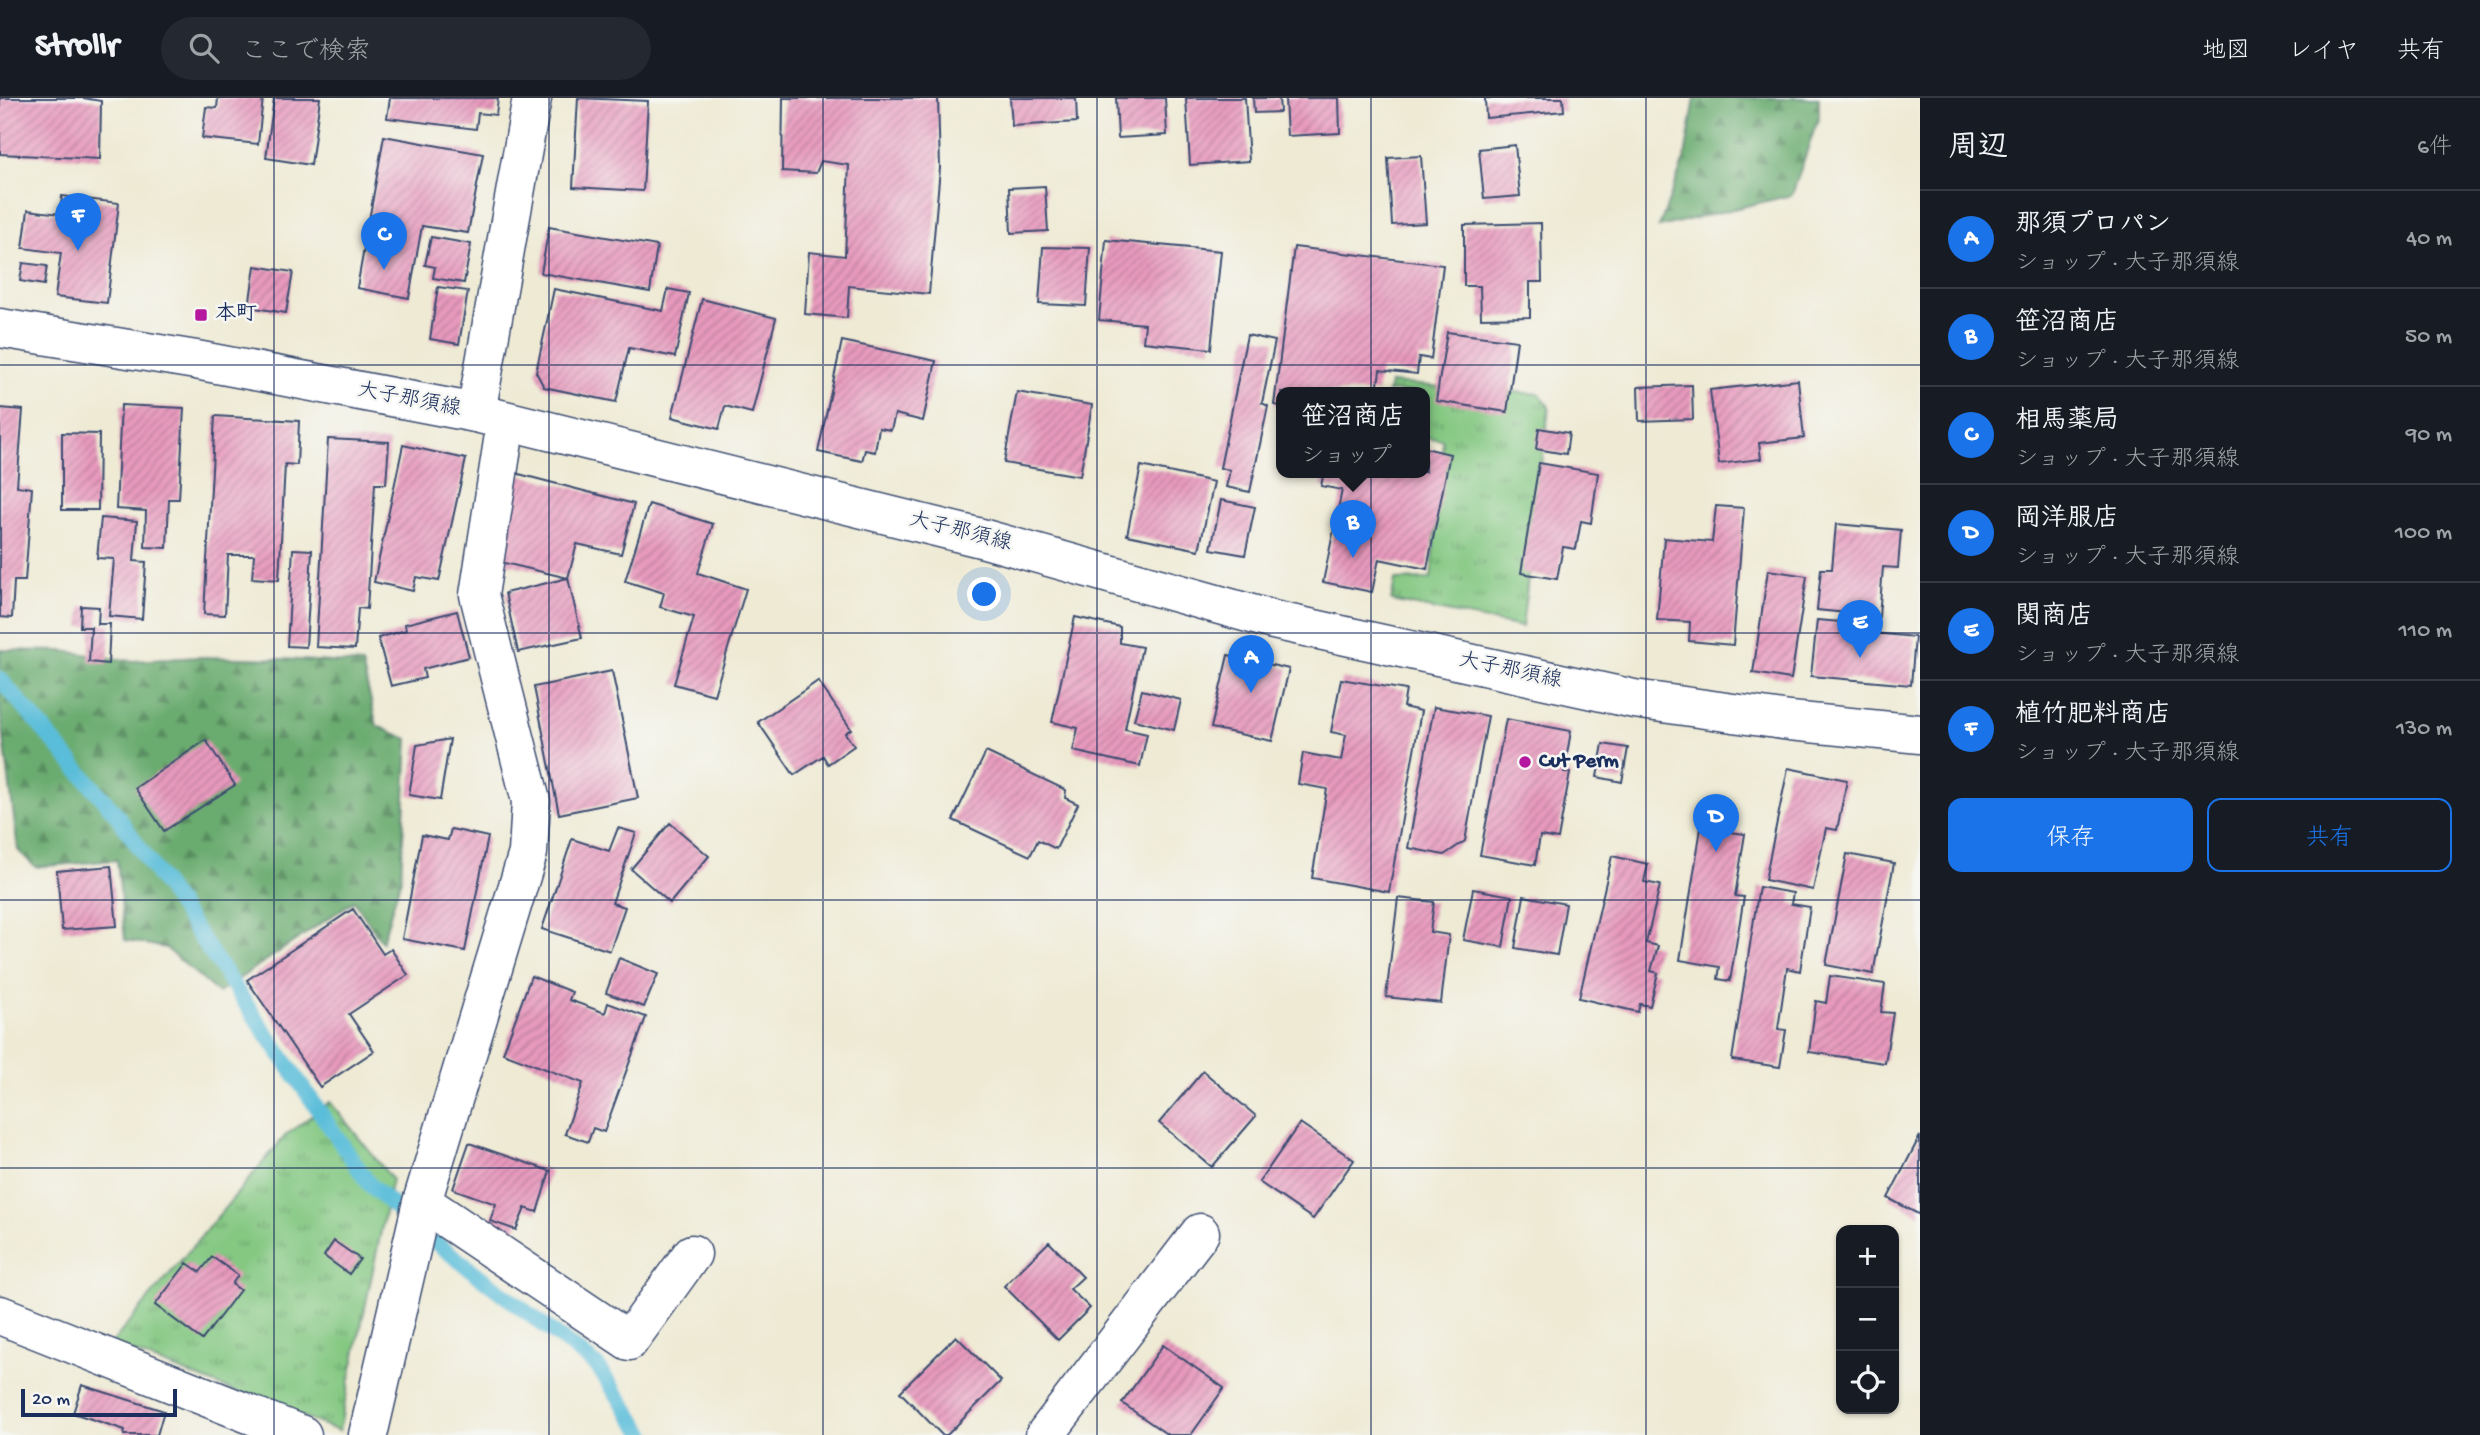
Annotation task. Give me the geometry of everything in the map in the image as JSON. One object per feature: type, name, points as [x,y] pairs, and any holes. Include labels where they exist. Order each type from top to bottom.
[{"type":"street","points":[[368,1435],[422,1202],[528,853],[531,802],[479,595],[491,418],[532,98]]},
{"type":"street","name":"大子那須線","points":[[0,328],[196,360],[491,418],[985,539],[1273,620],[1634,699],[1790,721],[1920,734]]},
{"type":"street","points":[[422,1202],[629,1341],[692,1254]]},
{"type":"street","points":[[1045,1435],[1200,1233]]},
{"type":"street","points":[[0,1315],[302,1435]]},
{"type":"green space","points":[[1695,98],[1819,98],[1819,116],[1792,195],[1659,227],[1685,157]]},
{"type":"green space","points":[[1390,383],[1540,394],[1549,407],[1522,627],[1391,601],[1395,580],[1431,579],[1443,440],[1430,438],[1430,387],[1389,387]]},
{"type":"green space","points":[[0,650],[63,651],[132,661],[198,657],[362,664],[377,726],[408,739],[401,879],[382,942],[354,901],[218,993],[166,948],[125,940],[117,860],[35,867],[18,850],[0,708]]},
{"type":"green space","points":[[330,1102],[392,1179],[339,1431],[111,1344],[286,1135]]},
{"type":"building","points":[[0,98],[83,98],[101,101],[100,159],[0,154]]},
{"type":"building","points":[[218,98],[263,98],[258,144],[202,138],[206,107],[217,108]]},
{"type":"building","points":[[274,98],[320,98],[311,165],[266,158]]},
{"type":"building","points":[[390,98],[498,98],[496,115],[478,113],[476,129],[387,118]]},
{"type":"building","points":[[578,98],[648,101],[643,191],[573,187]]},
{"type":"building","points":[[783,98],[938,98],[940,168],[929,294],[849,286],[847,318],[805,314],[809,252],[845,256],[849,165],[821,161],[816,173],[782,171]]},
{"type":"building","points":[[1010,98],[1076,98],[1077,122],[1012,126]]},
{"type":"building","points":[[1116,98],[1165,98],[1167,135],[1118,138]]},
{"type":"building","points":[[1186,98],[1245,98],[1249,161],[1190,165]]},
{"type":"building","points":[[1253,98],[1279,98],[1280,112],[1254,113]]},
{"type":"building","points":[[1285,98],[1339,98],[1340,133],[1287,136]]},
{"type":"building","points":[[1485,98],[1563,98],[1564,111],[1486,118]]},
{"type":"building","points":[[384,136],[483,154],[468,233],[422,226],[409,298],[357,288]]},
{"type":"building","points":[[1515,145],[1520,196],[1484,199],[1479,149]]},
{"type":"building","points":[[1421,156],[1426,223],[1392,225],[1388,158]]},
{"type":"building","points":[[1045,186],[1048,231],[1011,233],[1009,188]]},
{"type":"building","points":[[62,196],[119,203],[107,303],[55,297],[61,253],[23,248],[28,210],[60,214]]},
{"type":"building","points":[[1541,223],[1542,282],[1530,282],[1530,317],[1481,318],[1480,286],[1464,286],[1464,225]]},
{"type":"building","points":[[549,227],[657,246],[650,292],[541,273]]},
{"type":"building","points":[[431,237],[471,244],[464,283],[433,278],[435,267],[425,265]]},
{"type":"building","points":[[1106,240],[1221,251],[1211,349],[1143,342],[1145,324],[1099,320]]},
{"type":"building","points":[[1043,247],[1090,248],[1086,306],[1039,304]]},
{"type":"building","points":[[1294,247],[1443,265],[1431,359],[1419,357],[1417,374],[1380,370],[1378,387],[1276,387]]},
{"type":"building","points":[[23,263],[47,266],[44,285],[20,281]]},
{"type":"building","points":[[255,266],[293,272],[286,313],[249,307]]},
{"type":"building","points":[[438,287],[468,291],[459,344],[430,339]]},
{"type":"building","points":[[554,289],[663,311],[668,289],[689,293],[675,357],[629,348],[616,402],[544,387],[536,372]]},
{"type":"building","points":[[702,299],[776,318],[752,413],[725,406],[719,429],[672,417]]},
{"type":"building","points":[[1447,332],[1517,341],[1507,412],[1436,401]]},
{"type":"building","points":[[1247,335],[1275,341],[1262,403],[1268,406],[1250,492],[1226,487],[1230,470],[1220,468]]},
{"type":"building","points":[[842,341],[936,361],[923,421],[895,414],[891,430],[879,428],[875,452],[865,450],[862,461],[818,452]]},
{"type":"building","points":[[1798,380],[1804,438],[1759,443],[1761,459],[1719,464],[1710,390]]},
{"type":"building","points":[[1692,385],[1693,419],[1639,421],[1638,387]]},
{"type":"building","points":[[1017,392],[1092,405],[1080,476],[1004,463]]},
{"type":"building","points":[[121,405],[184,408],[179,499],[169,499],[167,548],[145,547],[146,511],[116,509]]},
{"type":"building","points":[[0,408],[23,410],[17,486],[32,488],[25,581],[14,581],[12,618],[0,617]]},
{"type":"building","points":[[215,416],[299,421],[297,465],[285,464],[279,580],[252,578],[254,555],[228,555],[225,615],[204,614]]},
{"type":"building","points":[[1539,428],[1569,433],[1566,454],[1536,449]]},
{"type":"building","points":[[62,433],[99,434],[98,510],[62,510]]},
{"type":"building","points":[[328,439],[389,442],[386,484],[375,484],[367,609],[358,608],[355,649],[316,647]]},
{"type":"building","points":[[403,445],[466,459],[439,581],[416,577],[413,591],[374,582]]},
{"type":"building","points":[[1430,449],[1450,454],[1427,569],[1379,559],[1372,592],[1323,582],[1342,490],[1321,486],[1323,478],[1430,478]]},
{"type":"building","points":[[1539,463],[1598,473],[1591,523],[1581,521],[1576,549],[1563,547],[1557,579],[1521,573]]},
{"type":"building","points":[[1141,466],[1214,482],[1199,550],[1127,535]]},
{"type":"building","points":[[515,473],[634,504],[621,554],[577,544],[568,578],[500,562]]},
{"type":"building","points":[[1221,500],[1255,507],[1245,555],[1211,549]]},
{"type":"building","points":[[649,504],[713,524],[698,573],[746,589],[714,695],[674,684],[694,617],[660,607],[664,593],[625,581]]},
{"type":"building","points":[[1716,506],[1744,508],[1733,645],[1689,641],[1690,622],[1657,620],[1664,538],[1712,542]]},
{"type":"building","points":[[101,518],[137,521],[134,561],[146,562],[142,619],[109,616],[114,559],[97,558]]},
{"type":"building","points":[[1836,524],[1901,530],[1898,568],[1883,567],[1879,617],[1865,616],[1864,625],[1847,624],[1847,613],[1817,610],[1821,569],[1832,569]]},
{"type":"building","points":[[293,549],[312,550],[306,647],[287,646]]},
{"type":"building","points":[[1768,570],[1807,576],[1791,679],[1753,673]]},
{"type":"building","points":[[568,578],[582,638],[518,652],[505,593]]},
{"type":"building","points":[[81,606],[99,607],[98,624],[110,624],[108,664],[89,662],[91,627],[80,627]]},
{"type":"building","points":[[457,611],[469,657],[423,669],[425,678],[391,686],[378,638],[406,630],[405,624]]},
{"type":"building","points":[[1075,617],[1120,627],[1120,643],[1142,647],[1125,729],[1147,734],[1140,766],[1073,751],[1078,728],[1052,722]]},
{"type":"building","points":[[1817,620],[1841,622],[1840,630],[1915,637],[1911,685],[1811,676]]},
{"type":"building","points":[[1228,655],[1289,669],[1272,741],[1211,728]]},
{"type":"building","points":[[612,671],[638,798],[559,814],[534,687]]},
{"type":"building","points":[[1341,679],[1406,690],[1403,707],[1421,711],[1389,892],[1312,878],[1327,789],[1298,784],[1303,753],[1341,760],[1346,735],[1331,732]]},
{"type":"building","points":[[818,681],[851,729],[845,733],[854,746],[828,764],[823,756],[794,775],[758,722]]},
{"type":"building","points":[[1142,690],[1181,700],[1174,730],[1134,720]]},
{"type":"building","points":[[1434,707],[1488,716],[1465,841],[1444,855],[1408,848]]},
{"type":"building","points":[[1506,719],[1571,731],[1564,772],[1570,773],[1558,839],[1540,836],[1535,865],[1480,855]]},
{"type":"building","points":[[450,739],[440,800],[409,795],[417,745]]},
{"type":"building","points":[[206,740],[235,785],[164,831],[135,788]]},
{"type":"building","points":[[1603,744],[1628,748],[1622,782],[1597,777]]},
{"type":"building","points":[[986,752],[1066,790],[1065,798],[1078,804],[1056,849],[1038,840],[1030,856],[953,820]]},
{"type":"building","points":[[1788,768],[1847,780],[1837,830],[1826,828],[1813,890],[1765,880]]},
{"type":"building","points":[[670,823],[709,856],[670,903],[631,869]]},
{"type":"building","points":[[618,828],[636,833],[612,903],[625,907],[610,951],[542,929],[572,839],[609,851]]},
{"type":"building","points":[[1701,828],[1745,834],[1735,896],[1744,897],[1730,981],[1718,979],[1720,967],[1680,960]]},
{"type":"building","points":[[451,829],[488,837],[465,951],[402,939],[422,835],[448,840]]},
{"type":"building","points":[[1847,854],[1894,863],[1873,974],[1826,965]]},
{"type":"building","points":[[1612,856],[1648,864],[1644,882],[1660,885],[1646,943],[1658,946],[1651,971],[1658,973],[1650,1006],[1640,1004],[1638,1012],[1579,998]]},
{"type":"building","points":[[111,866],[117,926],[62,930],[57,871]]},
{"type":"building","points":[[1759,887],[1793,893],[1791,904],[1810,907],[1800,971],[1787,968],[1778,1029],[1786,1030],[1780,1067],[1732,1060]]},
{"type":"building","points":[[1473,889],[1512,896],[1503,947],[1463,940]]},
{"type":"building","points":[[1524,896],[1566,904],[1557,955],[1515,948]]},
{"type":"building","points":[[1398,898],[1434,902],[1430,932],[1449,935],[1441,1003],[1386,997]]},
{"type":"building","points":[[353,909],[383,954],[391,949],[408,975],[349,1014],[374,1051],[320,1087],[247,980]]},
{"type":"building","points":[[619,958],[658,974],[644,1007],[606,993]]},
{"type":"building","points":[[531,976],[572,992],[569,1000],[605,1013],[608,1003],[646,1017],[604,1132],[593,1128],[588,1142],[565,1134],[583,1083],[503,1053]]},
{"type":"building","points":[[1830,976],[1885,984],[1881,1012],[1893,1013],[1885,1063],[1809,1052],[1816,1001],[1826,1003]]},
{"type":"building","points":[[1203,1071],[1256,1116],[1212,1167],[1159,1123]]},
{"type":"building","points":[[1300,1123],[1354,1160],[1313,1219],[1259,1182]]},
{"type":"building","points":[[1920,1136],[1920,1215],[1888,1198]]},
{"type":"building","points":[[469,1143],[550,1171],[537,1212],[525,1208],[516,1230],[490,1221],[496,1204],[453,1189]]},
{"type":"building","points":[[334,1241],[360,1259],[349,1274],[324,1256]]},
{"type":"building","points":[[1049,1242],[1083,1277],[1070,1289],[1090,1308],[1058,1340],[1004,1286]]},
{"type":"building","points":[[212,1257],[238,1275],[232,1284],[240,1290],[202,1340],[155,1305],[187,1263],[200,1272]]},
{"type":"building","points":[[956,1336],[1001,1381],[947,1435],[942,1435],[900,1392]]},
{"type":"building","points":[[1163,1345],[1224,1388],[1191,1435],[1168,1435],[1122,1403]]},
{"type":"building","points":[[82,1385],[164,1411],[157,1435],[124,1435],[125,1430],[73,1413]]},
{"type":"waterway","points":[[0,679],[117,815],[369,1184],[431,1239],[597,1366],[645,1435]]},
{"type":"place","name":"植竹肥料商店","points":[[78,251]]},
{"type":"place","name":"相馬薬局","points":[[384,270]]},
{"type":"place","name":"本町","points":[[201,315]]},
{"type":"place","name":"笹沼商店","points":[[1353,558]]},
{"type":"place","name":"関商店","points":[[1860,658]]},
{"type":"place","name":"那須プロパン","points":[[1251,693]]},
{"type":"place","name":"Cut Perm","points":[[1525,762]]},
{"type":"place","name":"岡洋服店","points":[[1716,852]]}]
